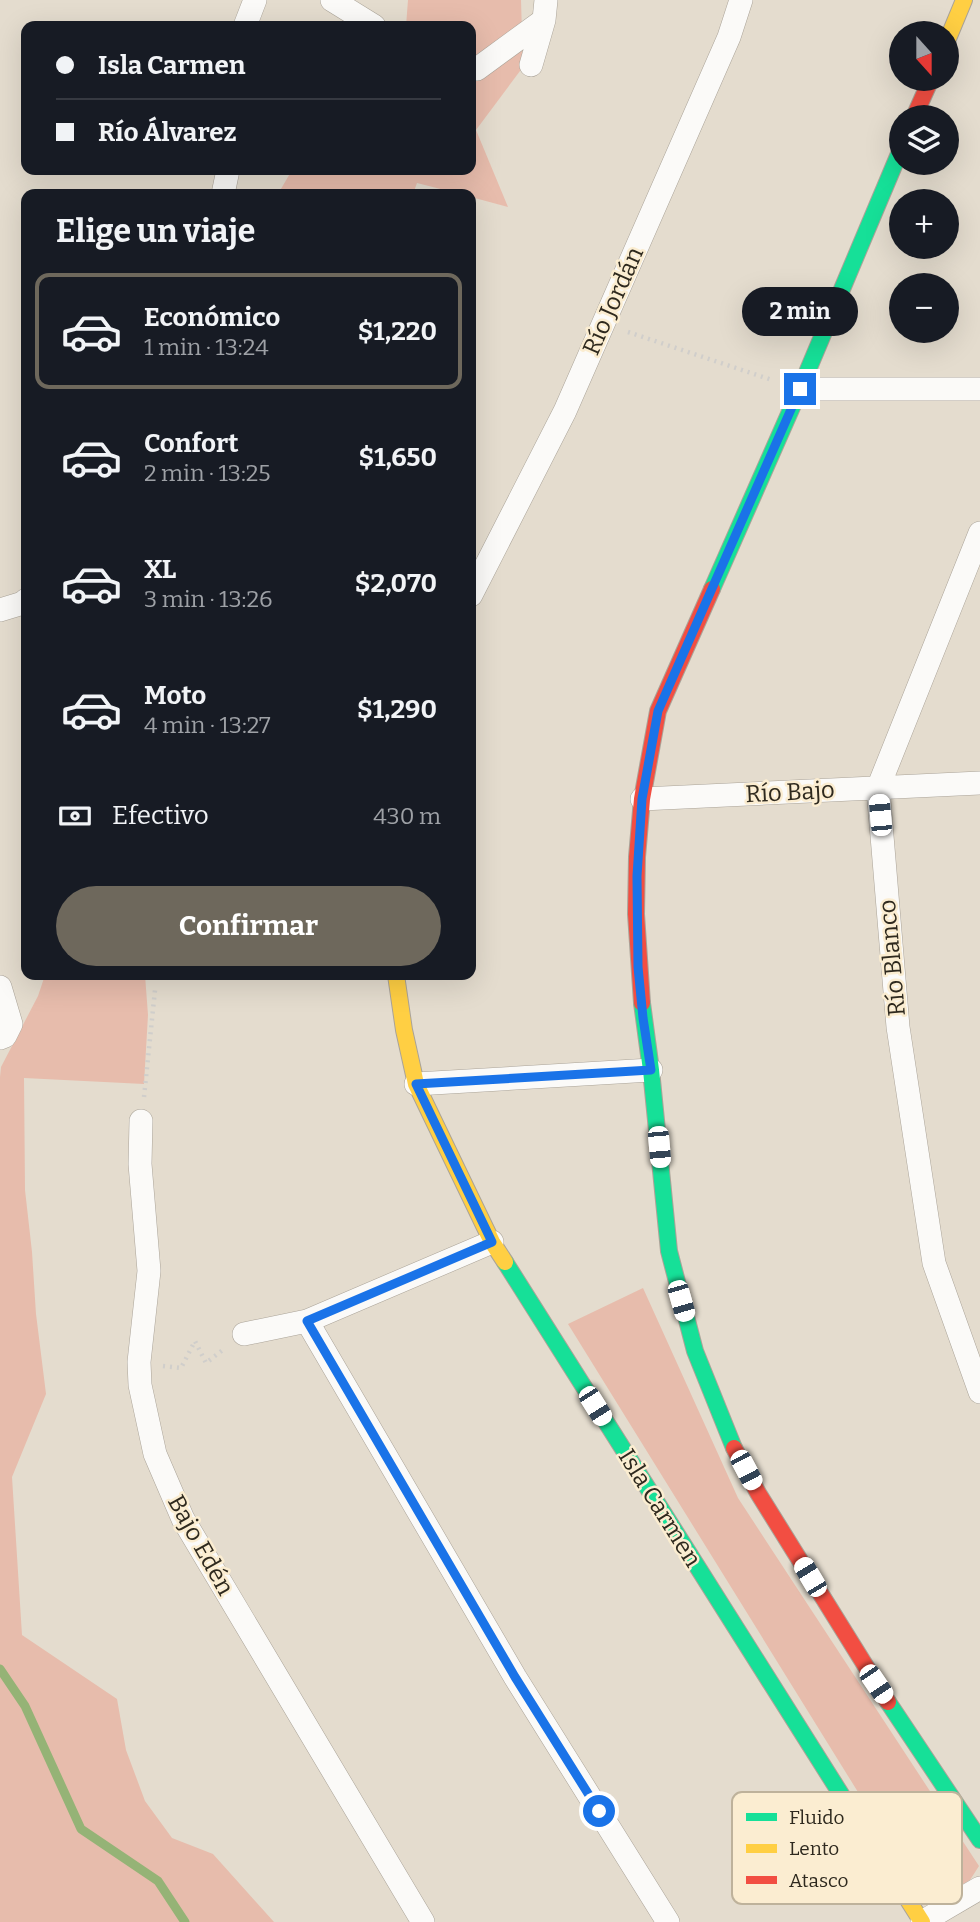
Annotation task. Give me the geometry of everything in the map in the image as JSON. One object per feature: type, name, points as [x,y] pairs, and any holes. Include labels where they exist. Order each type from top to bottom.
[{"type":"street","points":[[247,21],[255,0]]},
{"type":"street","points":[[332,0],[366,21]]},
{"type":"street","name":"Río Jordán","points":[[476,585],[565,411],[729,37],[741,0]]},
{"type":"street","points":[[955,21],[964,0]]},
{"type":"street","points":[[531,65],[545,10]]},
{"type":"street","points":[[476,69],[545,10]]},
{"type":"street","points":[[890,175],[800,389],[658,711],[642,799],[637,857],[636,928],[668,1251],[695,1351],[734,1447],[765,1504],[862,1662],[948,1792]]},
{"type":"street","points":[[800,389],[980,389]]},
{"type":"street","name":"Río Blanco","points":[[980,533],[878,788],[898,1027],[934,1263],[980,1392]]},
{"type":"street","points":[[0,610],[21,604]]},
{"type":"street","name":"Río Bajo","points":[[642,799],[980,783]]},
{"type":"street","points":[[397,980],[416,1084],[651,1070]]},
{"type":"street","points":[[0,987],[11,1024],[5,1036],[0,1038]]},
{"type":"street","name":"Isla Carmen","points":[[416,1084],[492,1242],[840,1792]]},
{"type":"street","name":"Bajo Edén","points":[[141,1121],[140,1164],[149,1271],[139,1362],[140,1385],[155,1454],[183,1519],[423,1922]]},
{"type":"street","points":[[244,1334],[307,1321],[492,1242]]},
{"type":"street","points":[[307,1321],[515,1677],[668,1922]]},
{"type":"street","points":[[962,1813],[980,1840]]},
{"type":"street","name":"Isla Carmen","points":[[962,1899],[980,1888]]},
{"type":"street","name":"Isla Carmen","points":[[911,1904],[922,1922],[953,1904]]},
{"type":"path","points":[[603,324],[800,389]]},
{"type":"path","points":[[141,1121],[155,990]]},
{"type":"path","points":[[139,1362],[181,1368],[195,1341],[206,1363],[244,1334]]},
{"type":"shaded area","points":[[408,0],[521,0],[523,67],[476,130],[476,21],[406,21]]},
{"type":"shaded area","points":[[476,130],[508,207],[476,198],[476,189],[440,189],[417,183],[415,189],[281,189],[289,175],[476,175]]},
{"type":"shaded area","points":[[43,980],[145,980],[148,1015],[144,1084],[24,1078],[25,1190],[46,1394],[12,1477],[22,1635],[117,1699],[126,1750],[145,1801],[172,1838],[213,1854],[274,1922],[0,1922],[0,1077],[1,1067],[38,996]]},
{"type":"shaded area","points":[[643,1288],[738,1498],[931,1792],[858,1792],[568,1324]]},
{"type":"shaded area","points":[[962,1840],[979,1866],[970,1880],[962,1885]]},
{"type":"waterway","points":[[0,1669],[25,1706],[81,1829],[158,1881],[185,1922]]},
{"type":"traffic: fast","points":[[712,589],[890,175]]},
{"type":"traffic: fast","points":[[642,1003],[669,1251],[695,1351],[734,1448]]},
{"type":"traffic: fast","points":[[505,1262],[840,1792]]},
{"type":"traffic: fast","points":[[888,1702],[948,1792]]},
{"type":"traffic: fast","points":[[962,1813],[980,1840]]},
{"type":"traffic: slow","points":[[955,21],[964,0]]},
{"type":"traffic: slow","points":[[397,980],[416,1084],[492,1242],[505,1262]]},
{"type":"traffic: slow","points":[[911,1904],[922,1922]]},
{"type":"traffic: jam","points":[[919,105],[926,91]]},
{"type":"traffic: jam","points":[[642,1003],[636,914],[642,799],[658,711],[712,589]]},
{"type":"traffic: jam","points":[[734,1448],[758,1493],[888,1702]]},
{"type":"route","points":[[599,1811],[515,1677],[307,1321],[492,1242],[416,1084],[651,1070],[638,967],[637,857],[642,799],[658,711],[800,389]]}]
